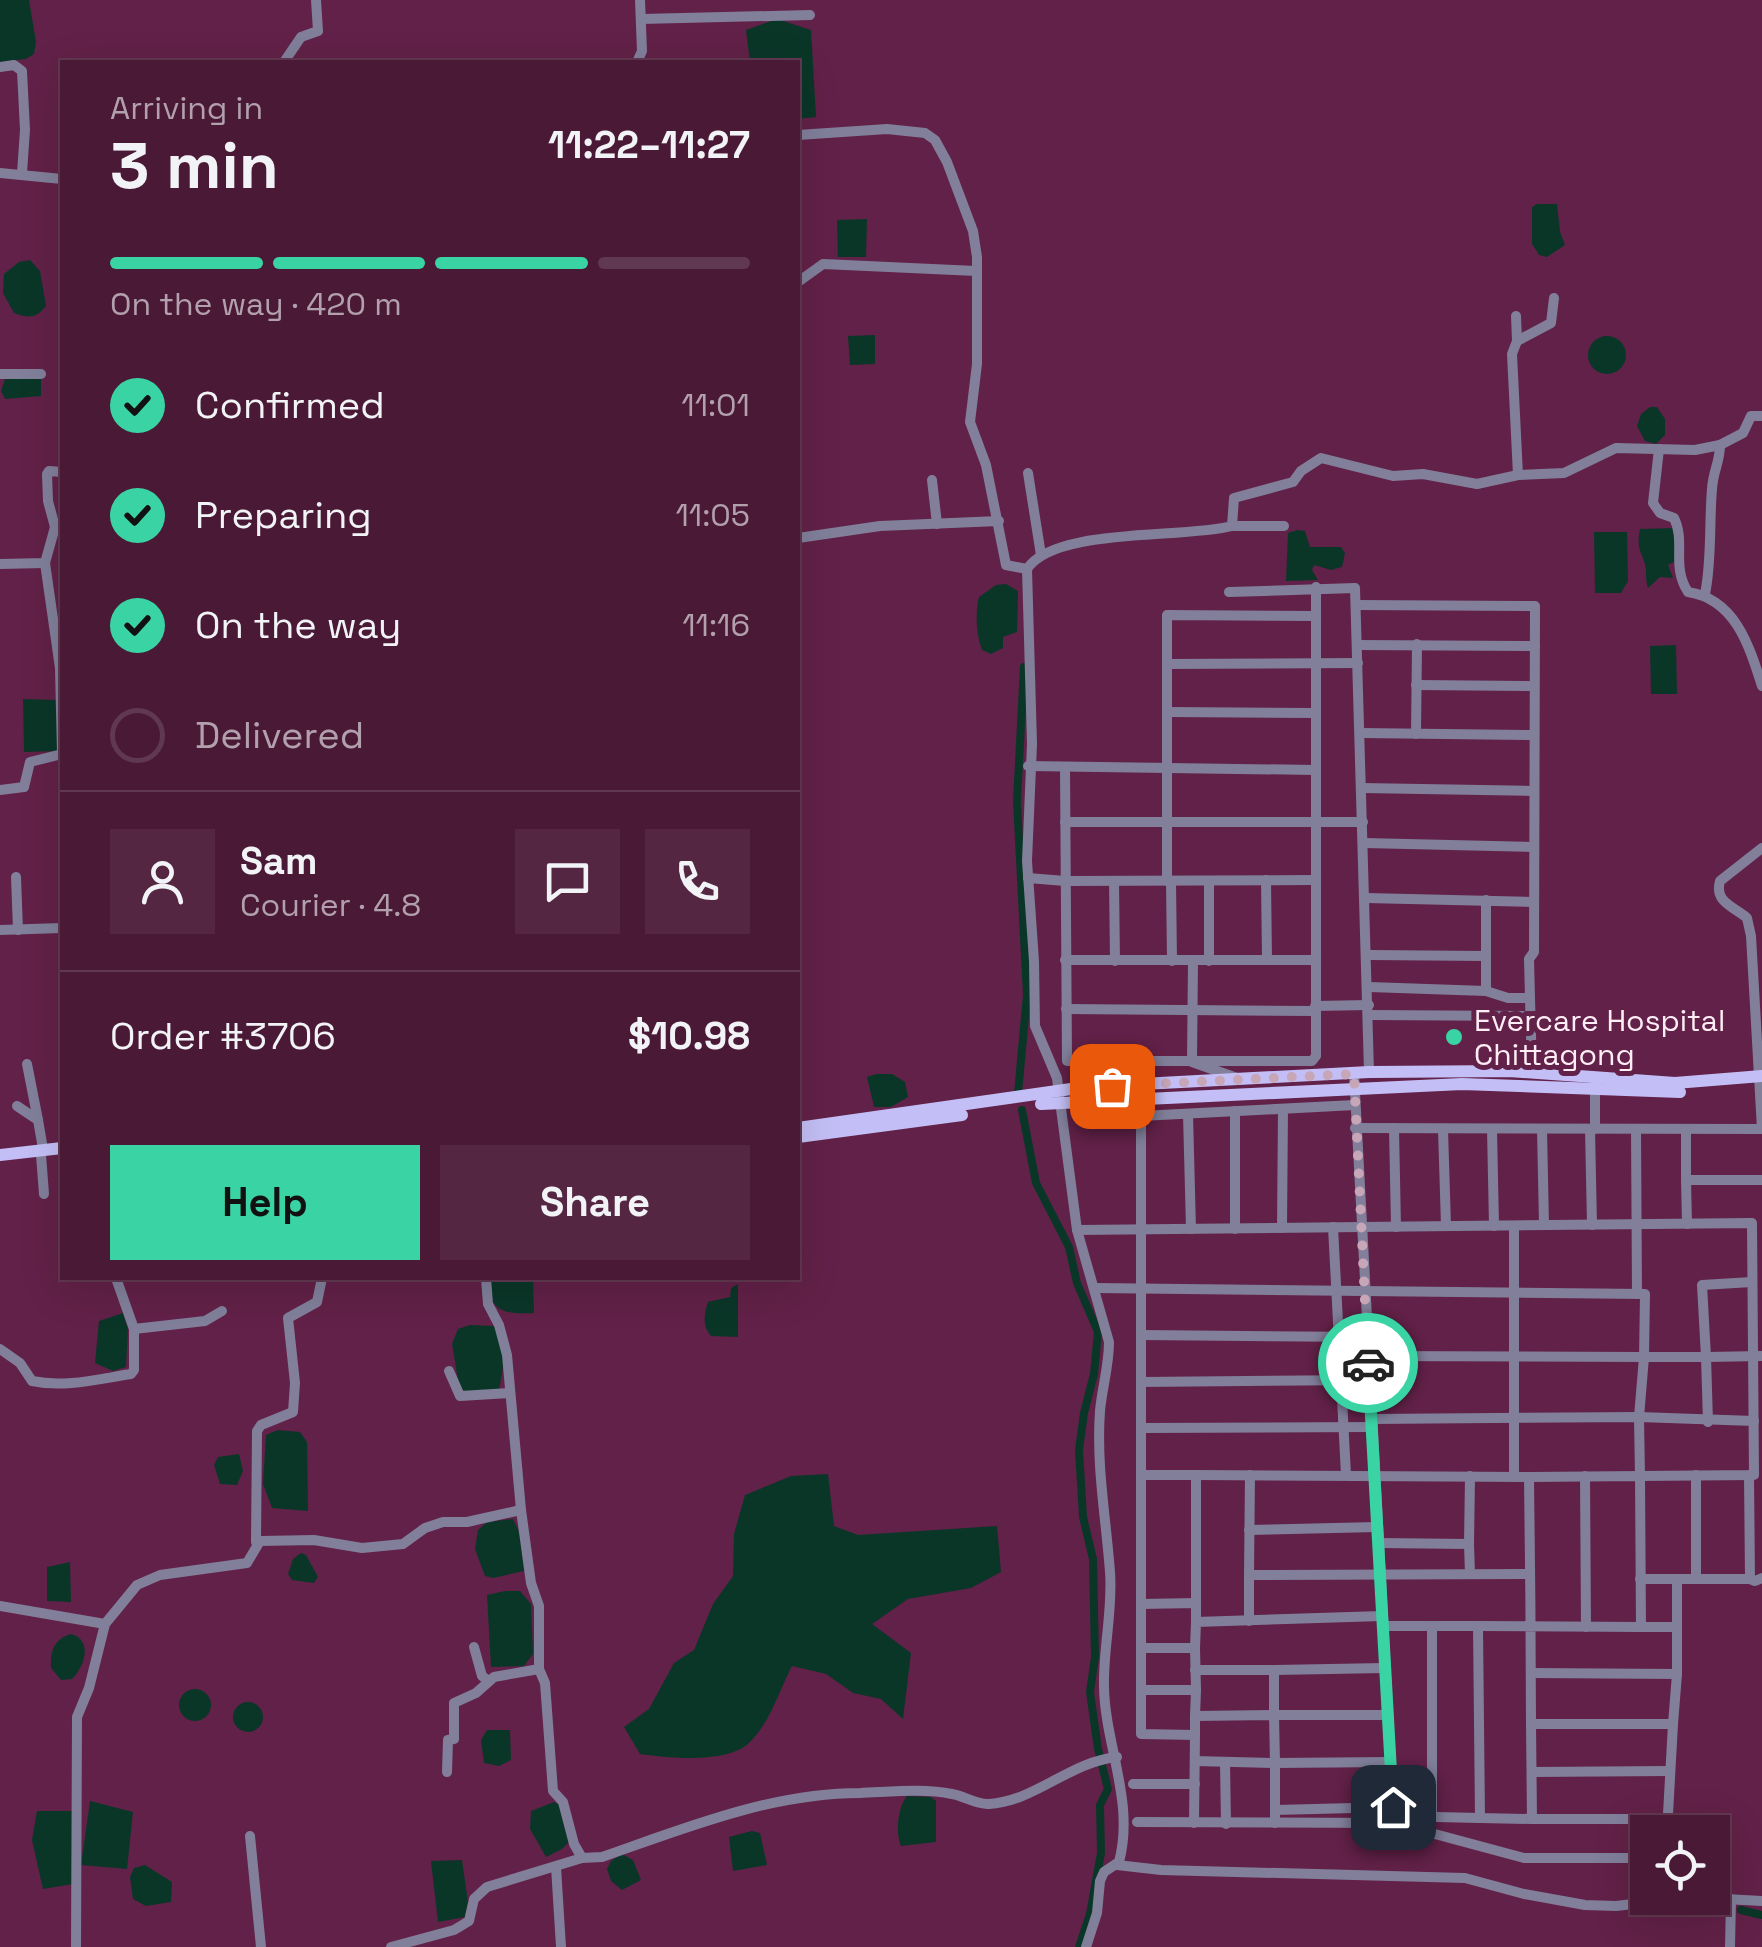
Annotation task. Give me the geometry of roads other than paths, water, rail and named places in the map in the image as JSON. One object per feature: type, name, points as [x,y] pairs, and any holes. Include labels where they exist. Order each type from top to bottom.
[{"type":"main road","points":[[800,1128],[1023,1100],[1140,1098],[1354,1080],[1369,1072],[1532,1072],[1595,1082]]},
{"type":"main road","points":[[800,1136],[1060,1098],[1085,1088],[1244,1080],[1462,1084],[1761,1080]]},
{"type":"main road","points":[[0,1159],[60,1152]]},
{"type":"street","points":[[285,60],[302,36],[318,31],[316,0]]},
{"type":"street","points":[[638,60],[642,51],[640,0]]},
{"type":"street","points":[[642,19],[810,14]]},
{"type":"street","points":[[0,67],[14,65],[22,71],[26,130],[22,173]]},
{"type":"street","points":[[800,135],[887,129],[925,133],[935,140],[969,216],[976,270],[976,364],[970,422],[986,465],[1006,564],[1027,569]]},
{"type":"street","points":[[0,172],[60,179]]},
{"type":"street","points":[[800,281],[823,264],[976,270]]},
{"type":"street","points":[[1517,340],[1551,323],[1554,298]]},
{"type":"street","points":[[1516,316],[1517,340],[1512,354],[1518,475]]},
{"type":"street","points":[[0,374],[42,374]]},
{"type":"street","points":[[1232,526],[1234,498],[1293,482],[1320,458],[1393,476],[1423,474],[1477,484],[1518,475],[1564,473],[1616,448],[1695,450],[1720,445],[1743,432],[1752,416],[1762,416]]},
{"type":"street","points":[[1705,594],[1710,571],[1713,472],[1720,460],[1720,445]]},
{"type":"street","points":[[1659,449],[1653,503],[1660,513],[1674,518],[1678,526],[1677,566],[1686,590],[1717,600],[1750,647],[1762,686]]},
{"type":"street","points":[[60,472],[50,470],[47,474],[48,501],[55,526],[45,563],[60,661]]},
{"type":"street","points":[[1028,473],[1041,554]]},
{"type":"street","points":[[932,480],[937,524]]},
{"type":"street","points":[[800,538],[880,526],[1000,521]]},
{"type":"street","points":[[1117,1864],[1122,1846],[1122,1812],[1106,1758],[1104,1684],[1111,1575],[1101,1502],[1100,1410],[1110,1342],[1077,1230],[1060,1098],[1047,1050],[1035,1026],[1028,878],[1032,707],[1027,569],[1041,554],[1087,541],[1232,526],[1284,526]]},
{"type":"street","points":[[0,564],[45,563]]},
{"type":"street","points":[[1065,767],[1067,1061],[1312,1061],[1316,1056],[1316,587]]},
{"type":"street","points":[[1228,592],[1355,588],[1369,1072]]},
{"type":"street","points":[[1356,605],[1535,606],[1532,1072]]},
{"type":"street","points":[[1172,961],[1167,824],[1167,615],[1316,616]]},
{"type":"street","points":[[1416,734],[1417,644]]},
{"type":"street","points":[[1357,645],[1534,646]]},
{"type":"street","points":[[1166,664],[1358,663]]},
{"type":"street","points":[[1416,684],[1534,686]]},
{"type":"street","points":[[1167,712],[1315,713]]},
{"type":"street","points":[[1360,734],[1534,735]]},
{"type":"street","points":[[0,790],[24,787],[30,762],[60,754]]},
{"type":"street","points":[[1028,766],[1315,770]]},
{"type":"street","points":[[1362,788],[1534,791]]},
{"type":"street","points":[[1065,822],[1363,822]]},
{"type":"street","points":[[1364,843],[1534,848]]},
{"type":"street","points":[[1355,1128],[1762,1129],[1758,952],[1747,918],[1722,900],[1718,888],[1720,882],[1762,848]]},
{"type":"street","points":[[16,878],[18,930]]},
{"type":"street","points":[[1028,878],[1316,880]]},
{"type":"street","points":[[1210,880],[1210,961]]},
{"type":"street","points":[[1266,880],[1267,960]]},
{"type":"street","points":[[1114,881],[1115,961]]},
{"type":"street","points":[[1366,898],[1534,902]]},
{"type":"street","points":[[1486,900],[1486,992]]},
{"type":"street","points":[[0,930],[60,928]]},
{"type":"street","points":[[1368,955],[1486,956]]},
{"type":"street","points":[[1065,960],[1316,960]]},
{"type":"street","points":[[1192,1062],[1193,961]]},
{"type":"street","points":[[1369,987],[1530,998]]},
{"type":"street","points":[[1066,1009],[1316,1009],[1528,1016]]},
{"type":"street","points":[[1192,1062],[1244,1080]]},
{"type":"street","points":[[28,1064],[42,1152],[44,1194]]},
{"type":"street","points":[[1354,1080],[1393,1816]]},
{"type":"street","points":[[1592,1225],[1595,1082]]},
{"type":"street","points":[[1140,1098],[1141,1734],[1195,1735]]},
{"type":"street","points":[[1140,1116],[1354,1105]]},
{"type":"street","points":[[17,1106],[38,1120]]},
{"type":"street","points":[[1282,1228],[1283,1108]]},
{"type":"street","points":[[1234,1228],[1236,1111]]},
{"type":"street","points":[[1188,1114],[1191,1229]]},
{"type":"street","points":[[1394,1128],[1396,1227]]},
{"type":"street","points":[[1443,1128],[1446,1226]]},
{"type":"street","points":[[1492,1129],[1494,1226]]},
{"type":"street","points":[[1542,1129],[1544,1225]]},
{"type":"street","points":[[1636,1129],[1637,1294]]},
{"type":"street","points":[[1686,1129],[1687,1224]]},
{"type":"street","points":[[1686,1180],[1762,1180]]},
{"type":"street","points":[[1514,1226],[1514,1477]]},
{"type":"street","points":[[1077,1230],[1757,1226],[1752,1282],[1758,1356],[1755,1478],[1749,1538],[1756,1578],[1640,1579]]},
{"type":"street","points":[[1333,1228],[1346,1475]]},
{"type":"street","points":[[0,1350],[20,1363],[32,1381],[93,1381],[131,1374],[134,1329],[117,1280]]},
{"type":"street","points":[[76,1947],[77,1717],[92,1678],[105,1624],[146,1579],[248,1563],[256,1542],[257,1431],[261,1425],[293,1412],[295,1383],[288,1318],[317,1302],[322,1280]]},
{"type":"street","points":[[486,1280],[488,1304],[504,1337],[531,1583],[539,1606],[540,1669],[545,1682],[553,1791],[563,1802],[574,1844],[582,1858]]},
{"type":"street","points":[[1708,1422],[1702,1285],[1752,1282]]},
{"type":"street","points":[[1095,1288],[1645,1294],[1639,1416],[1641,1628]]},
{"type":"street","points":[[134,1329],[205,1322],[222,1311]]},
{"type":"street","points":[[1141,1336],[1367,1337]]},
{"type":"street","points":[[1368,1356],[1758,1356]]},
{"type":"street","points":[[449,1371],[460,1396],[510,1394]]},
{"type":"street","points":[[1141,1382],[1369,1380]]},
{"type":"street","points":[[1141,1428],[1345,1428],[1372,1423],[1639,1416],[1754,1422]]},
{"type":"street","points":[[1141,1475],[1755,1478]]},
{"type":"street","points":[[1194,1823],[1196,1475]]},
{"type":"street","points":[[1248,1621],[1250,1475]]},
{"type":"street","points":[[1470,1476],[1470,1574]]},
{"type":"street","points":[[1585,1476],[1586,1627]]},
{"type":"street","points":[[1696,1476],[1696,1578]]},
{"type":"street","points":[[1529,1477],[1532,1818]]},
{"type":"street","points":[[256,1542],[314,1540],[362,1548],[403,1544],[426,1528],[444,1522],[467,1522],[522,1510]]},
{"type":"street","points":[[1249,1530],[1377,1527]]},
{"type":"street","points":[[1749,1538],[1762,1538]]},
{"type":"street","points":[[1378,1543],[1469,1544]]},
{"type":"street","points":[[1249,1575],[1530,1574]]},
{"type":"street","points":[[1668,1815],[1677,1674],[1677,1578]]},
{"type":"street","points":[[1141,1604],[1196,1603]]},
{"type":"street","points":[[0,1606],[105,1624]]},
{"type":"street","points":[[1196,1622],[1382,1621],[1432,1626],[1677,1628]]},
{"type":"street","points":[[1432,1626],[1432,1817]]},
{"type":"street","points":[[1478,1626],[1480,1818]]},
{"type":"street","points":[[474,1647],[482,1676],[489,1681]]},
{"type":"street","points":[[1141,1648],[1195,1648]]},
{"type":"street","points":[[1195,1670],[1385,1668]]},
{"type":"street","points":[[447,1772],[448,1740],[454,1738],[454,1703],[476,1694],[494,1677],[540,1669]]},
{"type":"street","points":[[1274,1670],[1275,1816]]},
{"type":"street","points":[[1531,1673],[1677,1674]]},
{"type":"street","points":[[1141,1690],[1196,1690]]},
{"type":"street","points":[[1195,1716],[1388,1715]]},
{"type":"street","points":[[1531,1724],[1673,1724]]},
{"type":"street","points":[[391,1947],[454,1930],[469,1921],[474,1900],[487,1887],[582,1858],[602,1857],[646,1839],[750,1808],[822,1795],[952,1794],[992,1804],[1030,1794],[1075,1768],[1106,1758]]},
{"type":"street","points":[[1194,1761],[1390,1762]]},
{"type":"street","points":[[1225,1762],[1226,1824]]},
{"type":"street","points":[[1532,1772],[1670,1772]]},
{"type":"street","points":[[1133,1784],[1194,1784]]},
{"type":"street","points":[[1137,1822],[1226,1824],[1275,1816],[1630,1819]]},
{"type":"street","points":[[1393,1816],[1524,1858],[1630,1858]]},
{"type":"street","points":[[250,1836],[261,1947]]},
{"type":"street","points":[[1086,1947],[1097,1913],[1100,1882],[1104,1872],[1117,1864],[1161,1870],[1466,1878],[1585,1905],[1630,1904]]},
{"type":"street","points":[[556,1867],[562,1947]]},
{"type":"street","points":[[1730,1947],[1731,1899],[1762,1901]]},
{"type":"waterway","points":[[1018,1093],[1027,995],[1017,801],[1024,667]]},
{"type":"waterway","points":[[1022,1110],[1036,1183],[1069,1247],[1077,1283],[1098,1332],[1079,1450],[1083,1517],[1093,1559],[1095,1657],[1090,1692],[1108,1789],[1100,1805],[1101,1853],[1090,1914],[1079,1947]]},
{"type":"waterway","points":[[1741,1910],[1762,1915]]},
{"type":"place","name":"Evercare Hospital Chittagong","points":[[1454,1037]]}]
